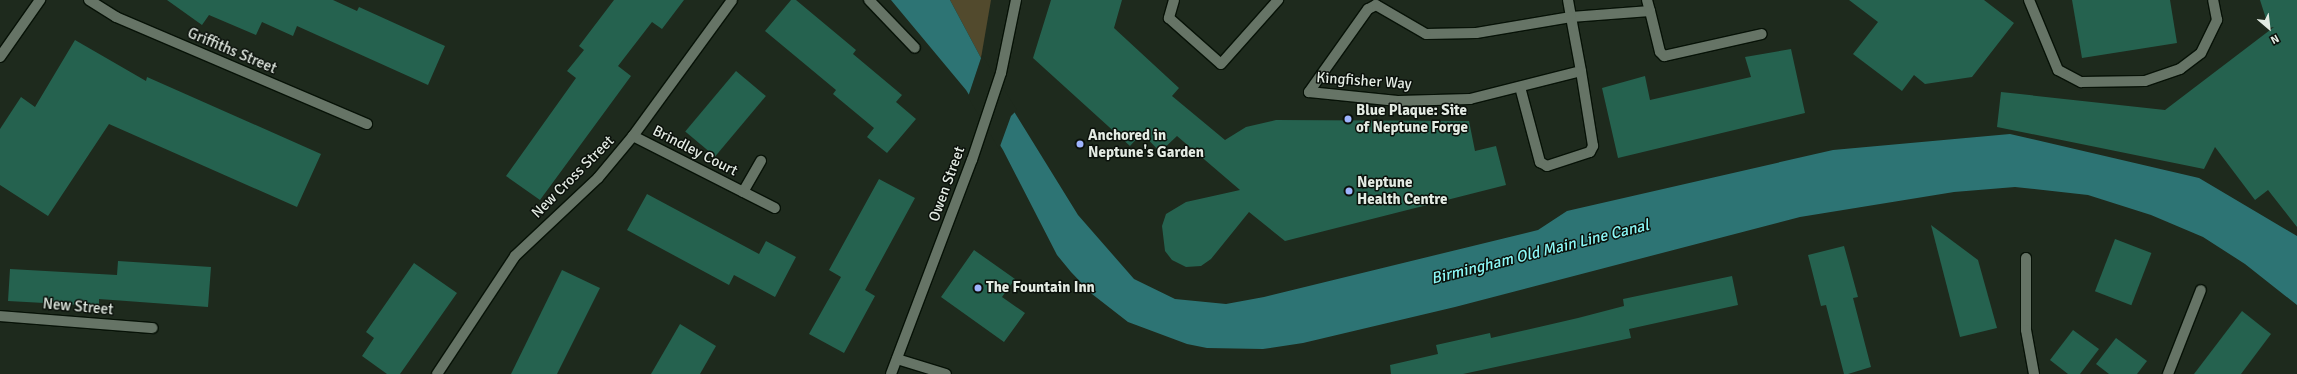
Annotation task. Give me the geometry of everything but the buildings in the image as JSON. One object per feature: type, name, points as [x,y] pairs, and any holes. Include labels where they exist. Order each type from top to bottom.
[{"type":"street","points":[[1,53],[40,0]]},
{"type":"street","name":"Griffiths Street","points":[[89,0],[116,18],[367,124]]},
{"type":"street","name":"New Cross Street","points":[[437,374],[515,256],[598,178],[633,136],[732,0]]},
{"type":"street","points":[[869,0],[915,48]]},
{"type":"street","name":"Owen Street","points":[[891,374],[972,160],[1001,73],[1016,0]]},
{"type":"street","points":[[1174,0],[1169,18],[1221,64],[1278,0]]},
{"type":"street","points":[[1520,87],[1540,162],[1547,166],[1585,156],[1593,146],[1568,0]]},
{"type":"street","points":[[1647,0],[1660,52],[1664,56],[1762,34]]},
{"type":"street","points":[[2029,0],[2058,70],[2081,82],[2145,82],[2180,69],[2201,53],[2217,20],[2213,0]]},
{"type":"street","name":"Kingfisher Way","points":[[1581,71],[1470,99],[1398,101],[1309,92],[1368,9],[1376,5],[1426,34],[1476,33],[1571,17],[1650,11]]},
{"type":"street","name":"Brindley Court","points":[[633,136],[775,208]]},
{"type":"street","name":"Brindley Court","points":[[743,192],[760,161]]},
{"type":"street","points":[[2026,258],[2026,330],[2034,374]]},
{"type":"street","points":[[2168,374],[2201,290]]},
{"type":"street","name":"New Street","points":[[0,316],[153,328]]},
{"type":"street","points":[[897,359],[946,374]]},
{"type":"shaded area","points":[[950,0],[991,0],[981,58]]},
{"type":"water","name":"Birmingham Old Main Line Canal","points":[[891,0],[950,0],[981,58],[1078,215],[1134,279],[1175,299],[1226,304],[1264,297],[1538,230],[1567,211],[1833,150],[2010,134],[2199,178],[2297,236],[2297,305],[2245,264],[2203,237],[2151,215],[2088,195],[2015,187],[1954,192],[1800,217],[1455,307],[1303,343],[1263,349],[1207,348],[1187,344],[1128,322],[1092,294],[1071,272],[1057,255],[1003,150],[966,90]]},
{"type":"pier","points":[[982,55],[1017,110],[1011,116],[999,149],[968,97]]},
{"type":"place","name":"Blue Plaque: Site of Neptune Forge","points":[[1348,119]]},
{"type":"place","name":"Anchored in Neptune's Garden","points":[[1080,144]]},
{"type":"place","name":"Neptune Health Centre","points":[[1349,191]]},
{"type":"place","name":"The Fountain Inn","points":[[978,288]]}]
